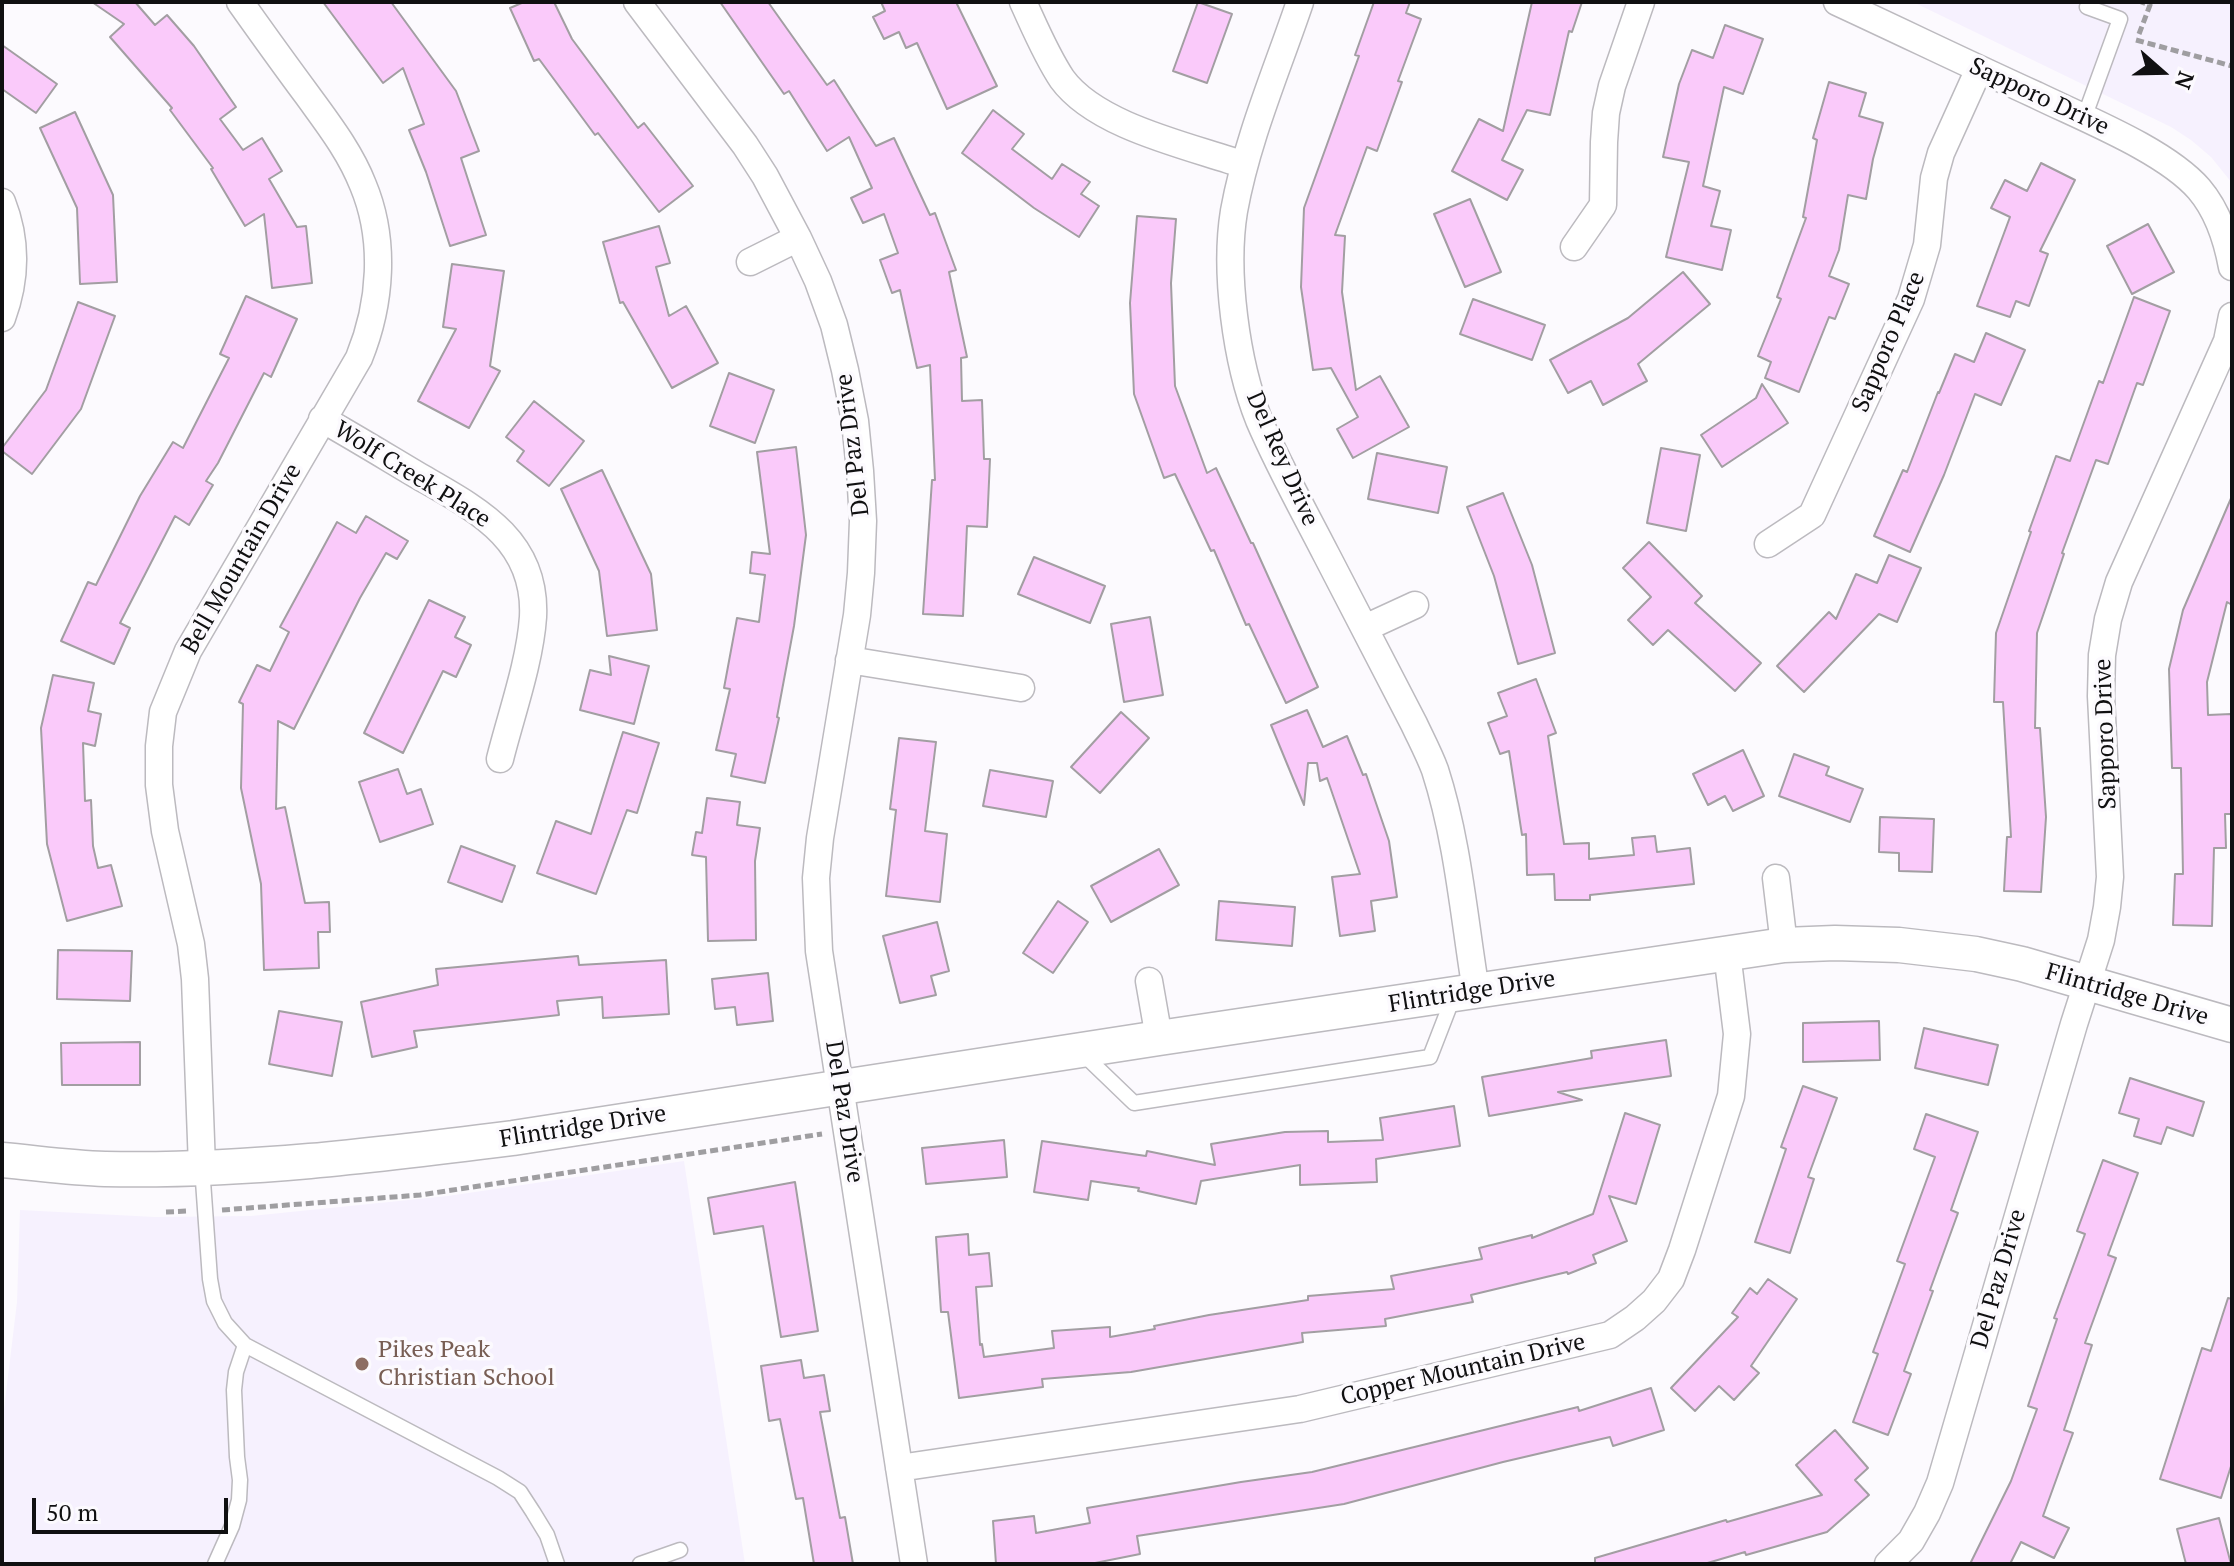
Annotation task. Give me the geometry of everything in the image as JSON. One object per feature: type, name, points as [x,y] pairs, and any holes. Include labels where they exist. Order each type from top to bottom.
[{"type":"street","name":"Bell Mountain Drive","points":[[202,1167],[194,967],[165,831],[159,785],[163,712],[188,651],[359,358],[369,332],[376,298],[379,259],[364,186],[343,144],[240,2]]},
{"type":"street","name":"Del Paz Drive","points":[[637,2],[745,145],[798,238],[834,325],[855,421],[863,521],[857,615],[820,838],[816,878],[819,951],[914,1564]]},
{"type":"street","points":[[1023,2],[1064,82],[1083,100],[1130,127],[1244,165]]},
{"type":"street","name":"Del Rey Drive","points":[[1300,2],[1244,165],[1234,213],[1231,253],[1234,312],[1258,418],[1434,767],[1453,844],[1465,993]]},
{"type":"street","points":[[1574,247],[1603,205],[1606,113],[1641,2]]},
{"type":"street","name":"Sapporo Drive","points":[[1837,2],[2084,118],[2172,165],[2199,189],[2215,213],[2228,246],[2232,267]]},
{"type":"street","name":"Sapporo Place","points":[[1768,544],[1812,515],[1911,299],[1927,245],[1934,178],[1941,153],[1979,69]]},
{"type":"street","points":[[2,202],[13,248],[14,272],[2,318]]},
{"type":"street","points":[[750,262],[798,238]]},
{"type":"street","name":"Sapporo Drive","points":[[2087,983],[2101,940],[2110,877],[2101,696],[2102,655],[2108,619],[2119,582],[2227,341],[2232,316]]},
{"type":"street","name":"Wolf Creek Place","points":[[322,419],[480,512],[505,534],[520,557],[530,584],[533,613],[530,641],[500,759]]},
{"type":"street","points":[[1365,628],[1415,605]]},
{"type":"street","points":[[849,660],[1021,688]]},
{"type":"street","points":[[1776,878],[1784,945]]},
{"type":"street","name":"Flintridge Drive","points":[[2,1160],[104,1169],[257,1166],[469,1144],[1784,945],[1835,943],[1940,948],[2022,964],[2232,1025]]},
{"type":"street","name":"Copper Mountain Drive","points":[[899,1468],[1300,1409],[1610,1335],[1645,1310],[1671,1279],[1731,1096],[1737,1034],[1727,953]]},
{"type":"street","points":[[1149,981],[1159,1038]]},
{"type":"street","name":"Del Paz Drive","points":[[1888,1564],[1911,1541],[1940,1483],[2087,983]]},
{"type":"lane","points":[[2084,118],[2120,19],[2087,7]]},
{"type":"lane","points":[[1080,1050],[1134,1103],[1430,1057],[1465,993]]},
{"type":"lane","points":[[202,1167],[210,1279],[214,1301],[225,1323],[245,1345],[520,1492],[547,1535],[557,1564]]},
{"type":"lane","points":[[215,1564],[232,1526],[239,1500],[234,1390],[245,1345]]},
{"type":"lane","points":[[640,1564],[680,1550]]},
{"type":"path","points":[[2141,2],[2150,5],[2136,40],[2232,66]]},
{"type":"path","points":[[166,1212],[247,1210],[420,1195],[847,1130]]},
{"type":"shaded area","points":[[1913,2],[2232,2],[2232,183],[2211,157],[2171,127]]},
{"type":"shaded area","name":"Pikes Peak Christian School","points":[[684,1161],[745,1564],[2,1564],[2,1426],[17,1302],[20,1210],[155,1217],[251,1216],[448,1196]]},
{"type":"building","points":[[92,2],[135,2],[155,25],[167,15],[194,46],[236,107],[220,119],[243,150],[262,138],[282,171],[269,179],[297,227],[306,226],[312,283],[272,288],[264,214],[245,226],[213,168],[170,110],[172,108],[110,37],[124,24]]},
{"type":"building","points":[[323,2],[391,2],[456,91],[479,151],[461,158],[486,235],[450,246],[409,130],[424,124],[403,68],[383,83]]},
{"type":"building","points":[[524,2],[554,2],[572,39],[638,128],[644,123],[693,186],[659,212],[598,133],[595,135],[539,59],[534,61],[510,8]]},
{"type":"building","points":[[720,2],[768,2],[827,85],[834,80],[876,146],[894,138],[930,215],[935,213],[956,270],[949,272],[967,357],[961,358],[962,401],[982,400],[984,459],[990,459],[987,527],[967,526],[963,616],[923,614],[932,480],[935,480],[930,365],[917,368],[900,290],[892,293],[880,260],[898,253],[884,214],[863,223],[851,198],[872,188],[849,137],[827,151],[789,91],[784,94]]},
{"type":"building","points":[[881,2],[956,2],[997,86],[947,109],[917,43],[906,48],[899,32],[884,39],[873,17],[885,11]]},
{"type":"building","points":[[1198,2],[1232,14],[1207,83],[1173,71]]},
{"type":"building","points":[[1374,2],[1410,2],[1406,13],[1421,19],[1377,151],[1367,147],[1335,235],[1345,236],[1342,292],[1356,390],[1380,376],[1409,427],[1353,458],[1337,429],[1358,417],[1331,368],[1313,370],[1301,287],[1304,208],[1359,56],[1355,55]]},
{"type":"building","points":[[1532,2],[1582,2],[1572,32],[1569,31],[1550,115],[1527,110],[1502,160],[1523,170],[1507,200],[1452,171],[1479,119],[1503,131]]},
{"type":"building","points":[[1725,25],[1763,39],[1743,94],[1724,87],[1703,186],[1720,191],[1711,226],[1731,230],[1722,270],[1666,257],[1689,162],[1663,157],[1679,84],[1692,50],[1713,58]]},
{"type":"building","points":[[2,45],[57,84],[36,113],[2,89]]},
{"type":"building","points":[[1829,82],[1866,93],[1859,116],[1883,123],[1866,199],[1848,195],[1839,250],[1829,276],[1849,284],[1835,319],[1829,317],[1799,392],[1765,378],[1771,362],[1758,356],[1781,299],[1777,297],[1806,218],[1803,217],[1817,140],[1813,138]]},
{"type":"building","points":[[993,110],[1024,134],[1012,149],[1052,179],[1062,164],[1090,182],[1081,194],[1099,206],[1079,237],[1034,208],[962,153]]},
{"type":"building","points":[[75,112],[113,195],[117,282],[80,284],[77,208],[40,128]]},
{"type":"building","points":[[2041,163],[2075,180],[2040,251],[2048,254],[2029,306],[2016,301],[2010,317],[1977,306],[2010,217],[1991,208],[2005,180],[2027,191]]},
{"type":"building","points":[[1470,199],[1501,272],[1465,287],[1434,214]]},
{"type":"building","points":[[1137,216],[1176,219],[1171,283],[1175,386],[1207,473],[1216,468],[1318,687],[1286,703],[1175,474],[1164,478],[1134,394],[1130,303]]},
{"type":"building","points":[[2148,224],[2174,272],[2132,294],[2107,246]]},
{"type":"building","points":[[659,226],[670,263],[656,267],[669,316],[686,306],[718,363],[672,388],[623,302],[620,303],[603,242]]},
{"type":"building","points":[[452,264],[504,271],[490,366],[500,371],[469,428],[418,401],[456,329],[443,327]]},
{"type":"building","points":[[1683,272],[1710,304],[1638,364],[1647,381],[1603,405],[1591,381],[1568,393],[1550,360],[1628,318]]},
{"type":"building","points":[[246,296],[297,319],[271,377],[264,373],[206,481],[213,485],[189,525],[175,516],[120,623],[130,628],[114,664],[61,641],[88,582],[96,585],[140,496],[173,442],[183,448],[229,358],[220,354]]},
{"type":"building","points":[[2134,297],[2170,311],[2143,385],[2137,383],[2108,464],[2096,460],[2037,633],[2035,728],[2040,728],[2046,817],[2041,892],[2004,891],[2007,837],[2011,837],[2003,702],[1994,702],[1996,633],[2056,456],[2070,461]]},
{"type":"building","points":[[1473,299],[1545,325],[1532,360],[1460,334]]},
{"type":"building","points":[[78,302],[115,316],[81,409],[32,474],[2,448],[46,390]]},
{"type":"building","points":[[1986,333],[2025,350],[2001,405],[1975,394],[1910,552],[1874,536],[1903,470],[1907,472],[1955,354],[1974,362]]},
{"type":"building","points":[[729,373],[774,390],[755,443],[710,426]]},
{"type":"building","points":[[1762,384],[1788,423],[1722,467],[1701,435],[1756,398]]},
{"type":"building","points":[[534,401],[584,441],[549,486],[517,461],[524,451],[506,437]]},
{"type":"building","points":[[796,447],[806,535],[779,718],[765,783],[731,776],[736,754],[716,750],[730,689],[724,688],[737,618],[759,622],[765,575],[750,573],[752,552],[770,554],[757,452]]},
{"type":"building","points":[[1661,448],[1700,455],[1686,531],[1647,523]]},
{"type":"building","points":[[1377,453],[1447,467],[1438,513],[1368,499]]},
{"type":"building","points":[[602,470],[651,574],[657,630],[607,636],[599,571],[561,489]]},
{"type":"building","points":[[1503,493],[1532,565],[1555,653],[1518,664],[1494,576],[1467,507]]},
{"type":"building","points":[[2232,496],[2232,605],[2227,602],[2207,682],[2208,715],[2231,714],[2232,814],[2225,814],[2226,848],[2214,848],[2212,926],[2173,925],[2175,874],[2183,874],[2181,768],[2172,768],[2169,669],[2183,610]]},
{"type":"building","points":[[366,516],[408,541],[397,559],[386,553],[294,729],[278,721],[276,809],[285,807],[305,903],[329,902],[330,932],[318,932],[319,968],[264,970],[261,884],[241,788],[243,704],[239,702],[257,665],[270,671],[289,632],[280,627],[337,522],[356,533]]},
{"type":"building","points":[[1649,542],[1702,596],[1695,603],[1761,663],[1735,691],[1668,630],[1653,645],[1628,620],[1651,597],[1623,568]]},
{"type":"building","points":[[1889,555],[1921,568],[1897,622],[1879,614],[1804,692],[1777,666],[1829,612],[1836,619],[1856,574],[1877,583]]},
{"type":"building","points":[[1034,557],[1105,586],[1090,623],[1018,594]]},
{"type":"building","points":[[429,600],[465,617],[455,637],[471,645],[456,677],[443,671],[403,753],[364,733]]},
{"type":"building","points":[[1150,617],[1163,695],[1124,702],[1111,624]]},
{"type":"building","points":[[609,656],[649,666],[634,724],[580,710],[590,670],[611,675]]},
{"type":"building","points":[[53,675],[94,683],[88,711],[101,714],[95,746],[83,743],[85,801],[91,800],[93,846],[98,868],[111,865],[122,906],[67,921],[47,844],[41,728]]},
{"type":"building","points":[[1536,679],[1556,733],[1548,736],[1564,844],[1589,843],[1589,859],[1634,855],[1632,838],[1655,836],[1657,852],[1690,848],[1694,884],[1590,895],[1590,900],[1555,900],[1554,874],[1527,875],[1526,834],[1522,835],[1509,751],[1500,754],[1488,723],[1507,716],[1498,693]]},
{"type":"building","points":[[1307,710],[1323,747],[1347,736],[1363,775],[1366,774],[1389,841],[1397,897],[1371,901],[1375,931],[1340,936],[1332,877],[1360,874],[1327,778],[1320,781],[1317,763],[1308,763],[1304,805],[1271,725]]},
{"type":"building","points":[[1121,712],[1149,738],[1100,793],[1071,767]]},
{"type":"building","points":[[623,732],[659,743],[637,813],[627,810],[596,894],[537,873],[556,821],[591,834]]},
{"type":"building","points":[[899,738],[936,742],[925,831],[947,834],[940,902],[886,896],[896,810],[890,809]]},
{"type":"building","points":[[1743,750],[1764,796],[1733,811],[1725,796],[1708,805],[1693,774]]},
{"type":"building","points":[[1794,754],[1829,767],[1826,775],[1863,789],[1850,822],[1779,796]]},
{"type":"building","points":[[398,769],[407,794],[421,789],[433,824],[380,842],[359,782]]},
{"type":"building","points":[[990,770],[1053,781],[1046,817],[983,806]]},
{"type":"building","points":[[707,798],[740,802],[737,825],[760,828],[755,861],[756,940],[708,941],[706,857],[692,855],[696,832],[702,833]]},
{"type":"building","points":[[1880,817],[1934,819],[1932,872],[1899,871],[1899,853],[1879,852]]},
{"type":"building","points":[[461,846],[515,866],[502,902],[448,882]]},
{"type":"building","points":[[1159,849],[1179,885],[1111,922],[1091,886]]},
{"type":"building","points":[[1058,901],[1088,922],[1053,973],[1023,953]]},
{"type":"building","points":[[1219,901],[1295,907],[1292,946],[1216,940]]},
{"type":"building","points":[[937,922],[949,971],[931,976],[936,995],[900,1003],[883,936]]},
{"type":"building","points":[[58,950],[132,951],[130,1001],[57,999]]},
{"type":"building","points":[[578,956],[579,965],[666,960],[669,1014],[603,1018],[602,997],[557,1001],[559,1015],[414,1031],[417,1047],[372,1057],[361,1002],[438,985],[436,969]]},
{"type":"building","points":[[768,973],[773,1021],[737,1025],[735,1007],[715,1009],[712,979]]},
{"type":"building","points":[[279,1011],[342,1022],[332,1076],[269,1064]]},
{"type":"building","points":[[1879,1021],[1880,1060],[1803,1062],[1803,1023]]},
{"type":"building","points":[[1924,1028],[1998,1045],[1988,1085],[1915,1068]]},
{"type":"building","points":[[1666,1040],[1671,1076],[1558,1092],[1582,1100],[1489,1116],[1482,1077],[1592,1058],[1591,1051]]},
{"type":"building","points":[[140,1042],[140,1085],[62,1085],[61,1043]]},
{"type":"building","points":[[2130,1078],[2204,1102],[2193,1136],[2167,1127],[2161,1144],[2134,1136],[2139,1119],[2119,1113]]},
{"type":"building","points":[[1803,1086],[1837,1098],[1808,1177],[1814,1179],[1790,1253],[1755,1242],[1786,1149],[1781,1147]]},
{"type":"building","points":[[1454,1106],[1460,1146],[1376,1159],[1377,1182],[1300,1185],[1300,1165],[1201,1181],[1196,1204],[1138,1191],[1139,1188],[1091,1181],[1088,1200],[1034,1192],[1042,1141],[1146,1156],[1147,1151],[1215,1165],[1211,1144],[1285,1132],[1328,1131],[1328,1142],[1383,1140],[1380,1118]]},
{"type":"building","points":[[1625,1113],[1660,1125],[1636,1204],[1609,1196],[1627,1241],[1593,1255],[1596,1263],[1568,1274],[1471,1295],[1473,1302],[1385,1319],[1386,1326],[1302,1333],[1303,1342],[1131,1372],[1042,1379],[1043,1387],[959,1398],[948,1312],[941,1312],[936,1237],[968,1234],[969,1255],[989,1253],[992,1286],[976,1287],[980,1345],[984,1357],[1054,1348],[1052,1331],[1110,1327],[1110,1337],[1209,1315],[1308,1300],[1308,1296],[1394,1289],[1391,1276],[1482,1259],[1479,1248],[1532,1235],[1532,1238],[1593,1214]]},
{"type":"building","points":[[1926,1114],[1978,1132],[1951,1210],[1958,1213],[1904,1371],[1911,1374],[1888,1435],[1853,1422],[1878,1354],[1873,1352],[1905,1264],[1897,1261],[1935,1157],[1914,1149]]},
{"type":"building","points":[[1004,1140],[1007,1177],[926,1184],[922,1148]]},
{"type":"building","points":[[2103,1160],[2138,1173],[2108,1255],[2116,1258],[2085,1343],[2092,1345],[2064,1430],[2073,1433],[2043,1516],[2069,1528],[2054,1558],[2021,1542],[2010,1564],[1970,1564],[2011,1481],[2037,1409],[2028,1406],[2057,1319],[2054,1318],[2085,1234],[2077,1231]]},
{"type":"building","points":[[795,1182],[818,1331],[781,1337],[763,1226],[714,1234],[708,1198]]},
{"type":"building","points":[[1768,1279],[1797,1299],[1751,1366],[1759,1373],[1734,1400],[1719,1386],[1695,1411],[1671,1388],[1738,1317],[1732,1313],[1750,1288],[1757,1294]]},
{"type":"building","points":[[2228,1298],[2232,1299],[2232,1463],[2221,1498],[2160,1479],[2202,1348],[2211,1351]]},
{"type":"building","points":[[801,1360],[804,1378],[824,1375],[830,1411],[820,1412],[840,1518],[845,1517],[853,1564],[814,1564],[803,1498],[796,1499],[780,1419],[769,1421],[761,1366]]},
{"type":"building","points":[[1651,1388],[1664,1430],[1613,1446],[1610,1437],[1344,1504],[1137,1536],[1140,1554],[1090,1564],[996,1564],[993,1521],[1034,1516],[1036,1533],[1090,1523],[1087,1508],[1312,1472],[1578,1407],[1579,1411]]},
{"type":"building","points":[[1835,1430],[1868,1468],[1855,1480],[1869,1495],[1827,1532],[1704,1564],[1595,1564],[1595,1558],[1822,1495],[1796,1465]]},
{"type":"building","points":[[2219,1518],[2231,1564],[2186,1564],[2177,1529]]},
{"type":"place","name":"Pikes Peak Christian School","points":[[362,1364]]}]
